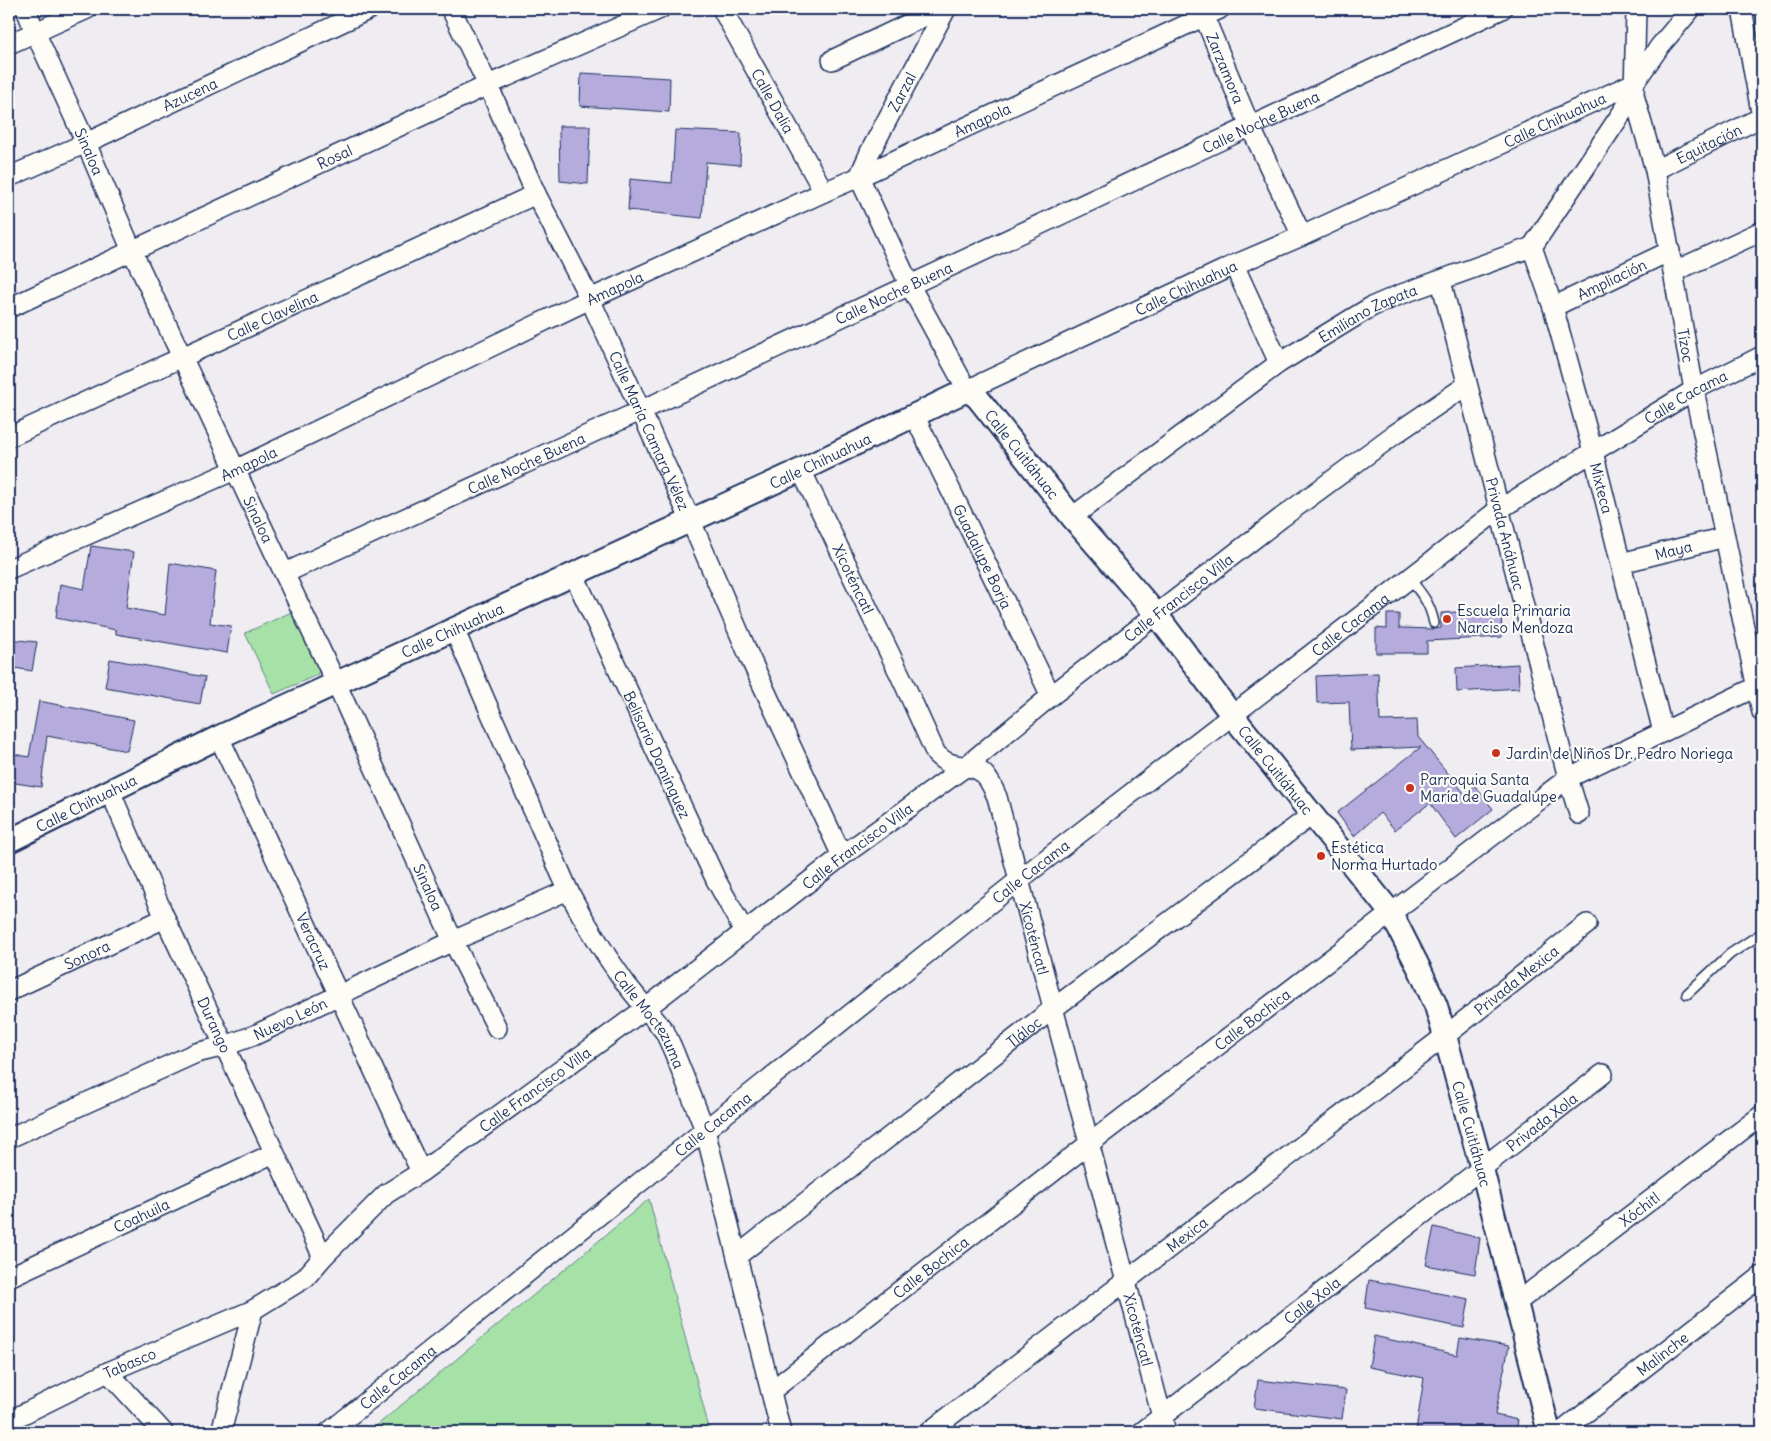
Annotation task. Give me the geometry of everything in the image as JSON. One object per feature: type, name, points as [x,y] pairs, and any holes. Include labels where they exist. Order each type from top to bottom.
[{"type":"street","name":"Sinaloa","points":[[26,9],[132,251],[285,573],[453,941],[497,1028]]},
{"type":"street","points":[[9,44],[88,9]]},
{"type":"street","name":"Azucena","points":[[9,178],[370,9]]},
{"type":"street","name":"Calle María Camara Vélez","points":[[451,9],[488,85],[536,194],[590,299],[690,519],[750,658],[842,856]]},
{"type":"street","name":"Rosal","points":[[9,308],[488,85],[660,9]]},
{"type":"street","name":"Calle Dalia","points":[[722,9],[824,192]]},
{"type":"street","points":[[832,60],[940,9]]},
{"type":"street","name":"Zarzal","points":[[859,178],[870,152],[946,9]]},
{"type":"street","name":"Calle Noche Buena","points":[[285,573],[640,411],[1502,9]]},
{"type":"street","name":"Tízoc","points":[[1636,9],[1634,89],[1655,170],[1694,390],[1762,712]]},
{"type":"street","points":[[1532,247],[1660,46],[1691,9]]},
{"type":"street","points":[[1742,9],[1762,117]]},
{"type":"street","name":"Amapola","points":[[9,569],[235,470],[590,299],[824,192],[859,178],[1209,11]]},
{"type":"street","name":"Zarzamora","points":[[1209,11],[1250,126],[1302,236]]},
{"type":"street","name":"Calle Chihuahua","points":[[9,841],[219,737],[915,417],[967,390],[1234,265],[1634,89]]},
{"type":"street","name":"Equitación","points":[[1655,170],[1762,117]]},
{"type":"street","name":"Calle Cuitláhuac","points":[[859,178],[909,284],[967,390],[977,397],[1072,517],[1156,614],[1232,715],[1391,913],[1436,1006],[1482,1169],[1549,1432]]},
{"type":"street","name":"Calle Clavelina","points":[[9,437],[536,194]]},
{"type":"street","points":[[1673,272],[1762,231]]},
{"type":"street","name":"Emiliano Zapata","points":[[1072,517],[1279,363],[1371,308],[1399,295],[1532,247]]},
{"type":"street","name":"Mixteca","points":[[1532,247],[1553,307],[1593,452],[1663,732]]},
{"type":"street","name":"Ampliación","points":[[1553,307],[1670,251]]},
{"type":"street","points":[[1234,265],[1279,363]]},
{"type":"street","name":"Privada Anáhuac","points":[[1441,281],[1498,510],[1579,814]]},
{"type":"street","name":"Calle Cacama","points":[[329,1432],[1019,880],[1498,510],[1694,390],[1762,356]]},
{"type":"street","name":"Calle Francisco Villa","points":[[253,1310],[305,1278],[323,1257],[386,1194],[421,1172],[645,1009],[842,856],[965,767],[1051,696],[1281,518],[1395,434],[1467,385]]},
{"type":"street","name":"Guadalupe Borja","points":[[915,417],[1051,696]]},
{"type":"street","name":"Xicoténcatl","points":[[801,470],[903,681],[936,754],[944,762],[980,771],[989,781],[997,797],[1164,1425]]},
{"type":"street","name":"Maya","points":[[1621,563],[1724,537]]},
{"type":"street","name":"Belisario Domínguez","points":[[574,575],[716,880],[744,931]]},
{"type":"street","name":"Calle Moctezuma","points":[[454,628],[568,890],[608,958],[645,1009],[665,1032],[686,1079],[705,1130],[781,1432]]},
{"type":"street","name":"Calle Bochica","points":[[771,1390],[1090,1143],[1568,778],[1756,687]]},
{"type":"street","name":"Veracruz","points":[[219,737],[421,1172]]},
{"type":"street","name":"Durango","points":[[110,791],[166,918],[323,1257]]},
{"type":"street","name":"Tláloc","points":[[737,1256],[1054,1008],[1313,814]]},
{"type":"street","name":"Nuevo León","points":[[9,1138],[196,1053],[225,1046],[255,1035],[453,941],[568,890]]},
{"type":"street","name":"Sonora","points":[[9,992],[166,918]]},
{"type":"street","name":"Privada Mexica","points":[[1445,1036],[1587,924]]},
{"type":"street","name":"Mexica","points":[[929,1432],[1445,1036]]},
{"type":"street","name":"Privada Xola","points":[[1482,1169],[1603,1074]]},
{"type":"street","name":"Xóchitl","points":[[1516,1303],[1762,1115]]},
{"type":"street","name":"Coahuila","points":[[9,1277],[274,1153]]},
{"type":"street","name":"Calle Xola","points":[[1142,1432],[1164,1425],[1482,1169]]},
{"type":"street","name":"Malinche","points":[[1561,1432],[1762,1276]]},
{"type":"street","points":[[220,1432],[253,1310]]},
{"type":"street","name":"Tabasco","points":[[9,1420],[108,1372],[253,1310]]},
{"type":"street","points":[[108,1372],[164,1432]]},
{"type":"street","points":[[9,1420],[19,1432]]},
{"type":"lane","points":[[1409,578],[1428,601],[1434,623]]},
{"type":"lane","points":[[1687,994],[1730,954],[1762,933]]},
{"type":"green space","points":[[296,610],[321,666],[317,675],[274,694],[245,633]]},
{"type":"green space","points":[[649,1199],[710,1432],[369,1432]]},
{"type":"building","points":[[581,73],[670,78],[669,112],[580,106]]},
{"type":"building","points":[[559,126],[590,126],[588,184],[560,181]]},
{"type":"building","points":[[675,130],[741,133],[740,165],[706,162],[702,218],[628,210],[630,179],[672,183]]},
{"type":"building","points":[[91,546],[134,552],[126,608],[165,615],[170,563],[216,571],[210,623],[231,626],[227,653],[116,634],[116,630],[56,618],[60,584],[84,589]]},
{"type":"building","points":[[1501,609],[1502,637],[1427,641],[1427,653],[1376,653],[1376,628],[1387,629],[1387,614],[1399,614],[1399,628],[1435,629],[1441,628],[1441,613]]},
{"type":"building","points":[[9,639],[37,642],[32,671],[9,667]]},
{"type":"building","points":[[110,659],[205,677],[200,704],[105,687]]},
{"type":"building","points":[[1518,664],[1519,688],[1457,692],[1456,668]]},
{"type":"building","points":[[1378,673],[1380,721],[1417,720],[1418,737],[1465,794],[1475,786],[1493,809],[1456,839],[1430,803],[1395,830],[1380,813],[1354,836],[1337,813],[1421,747],[1351,750],[1349,702],[1317,703],[1316,676]]},
{"type":"building","points":[[39,701],[134,720],[127,751],[47,736],[41,787],[9,782],[9,753],[29,757]]},
{"type":"building","points":[[1434,1227],[1480,1238],[1475,1274],[1426,1265]]},
{"type":"building","points":[[1369,1280],[1469,1299],[1464,1328],[1365,1308]]},
{"type":"building","points":[[1374,1336],[1457,1355],[1460,1338],[1509,1346],[1495,1415],[1518,1420],[1516,1432],[1430,1432],[1416,1430],[1424,1378],[1369,1367]]},
{"type":"building","points":[[1258,1380],[1346,1390],[1342,1419],[1254,1408]]},
{"type":"place","name":"Escuela Primaria Narciso Mendoza","points":[[1447,619]]},
{"type":"place","name":"Jardin de Niños Dr. Pedro Noriega","points":[[1496,753]]},
{"type":"place","name":"Parroquia Santa María de Guadalupe","points":[[1410,788]]},
{"type":"place","name":"Estética Norma Hurtado","points":[[1321,856]]}]
